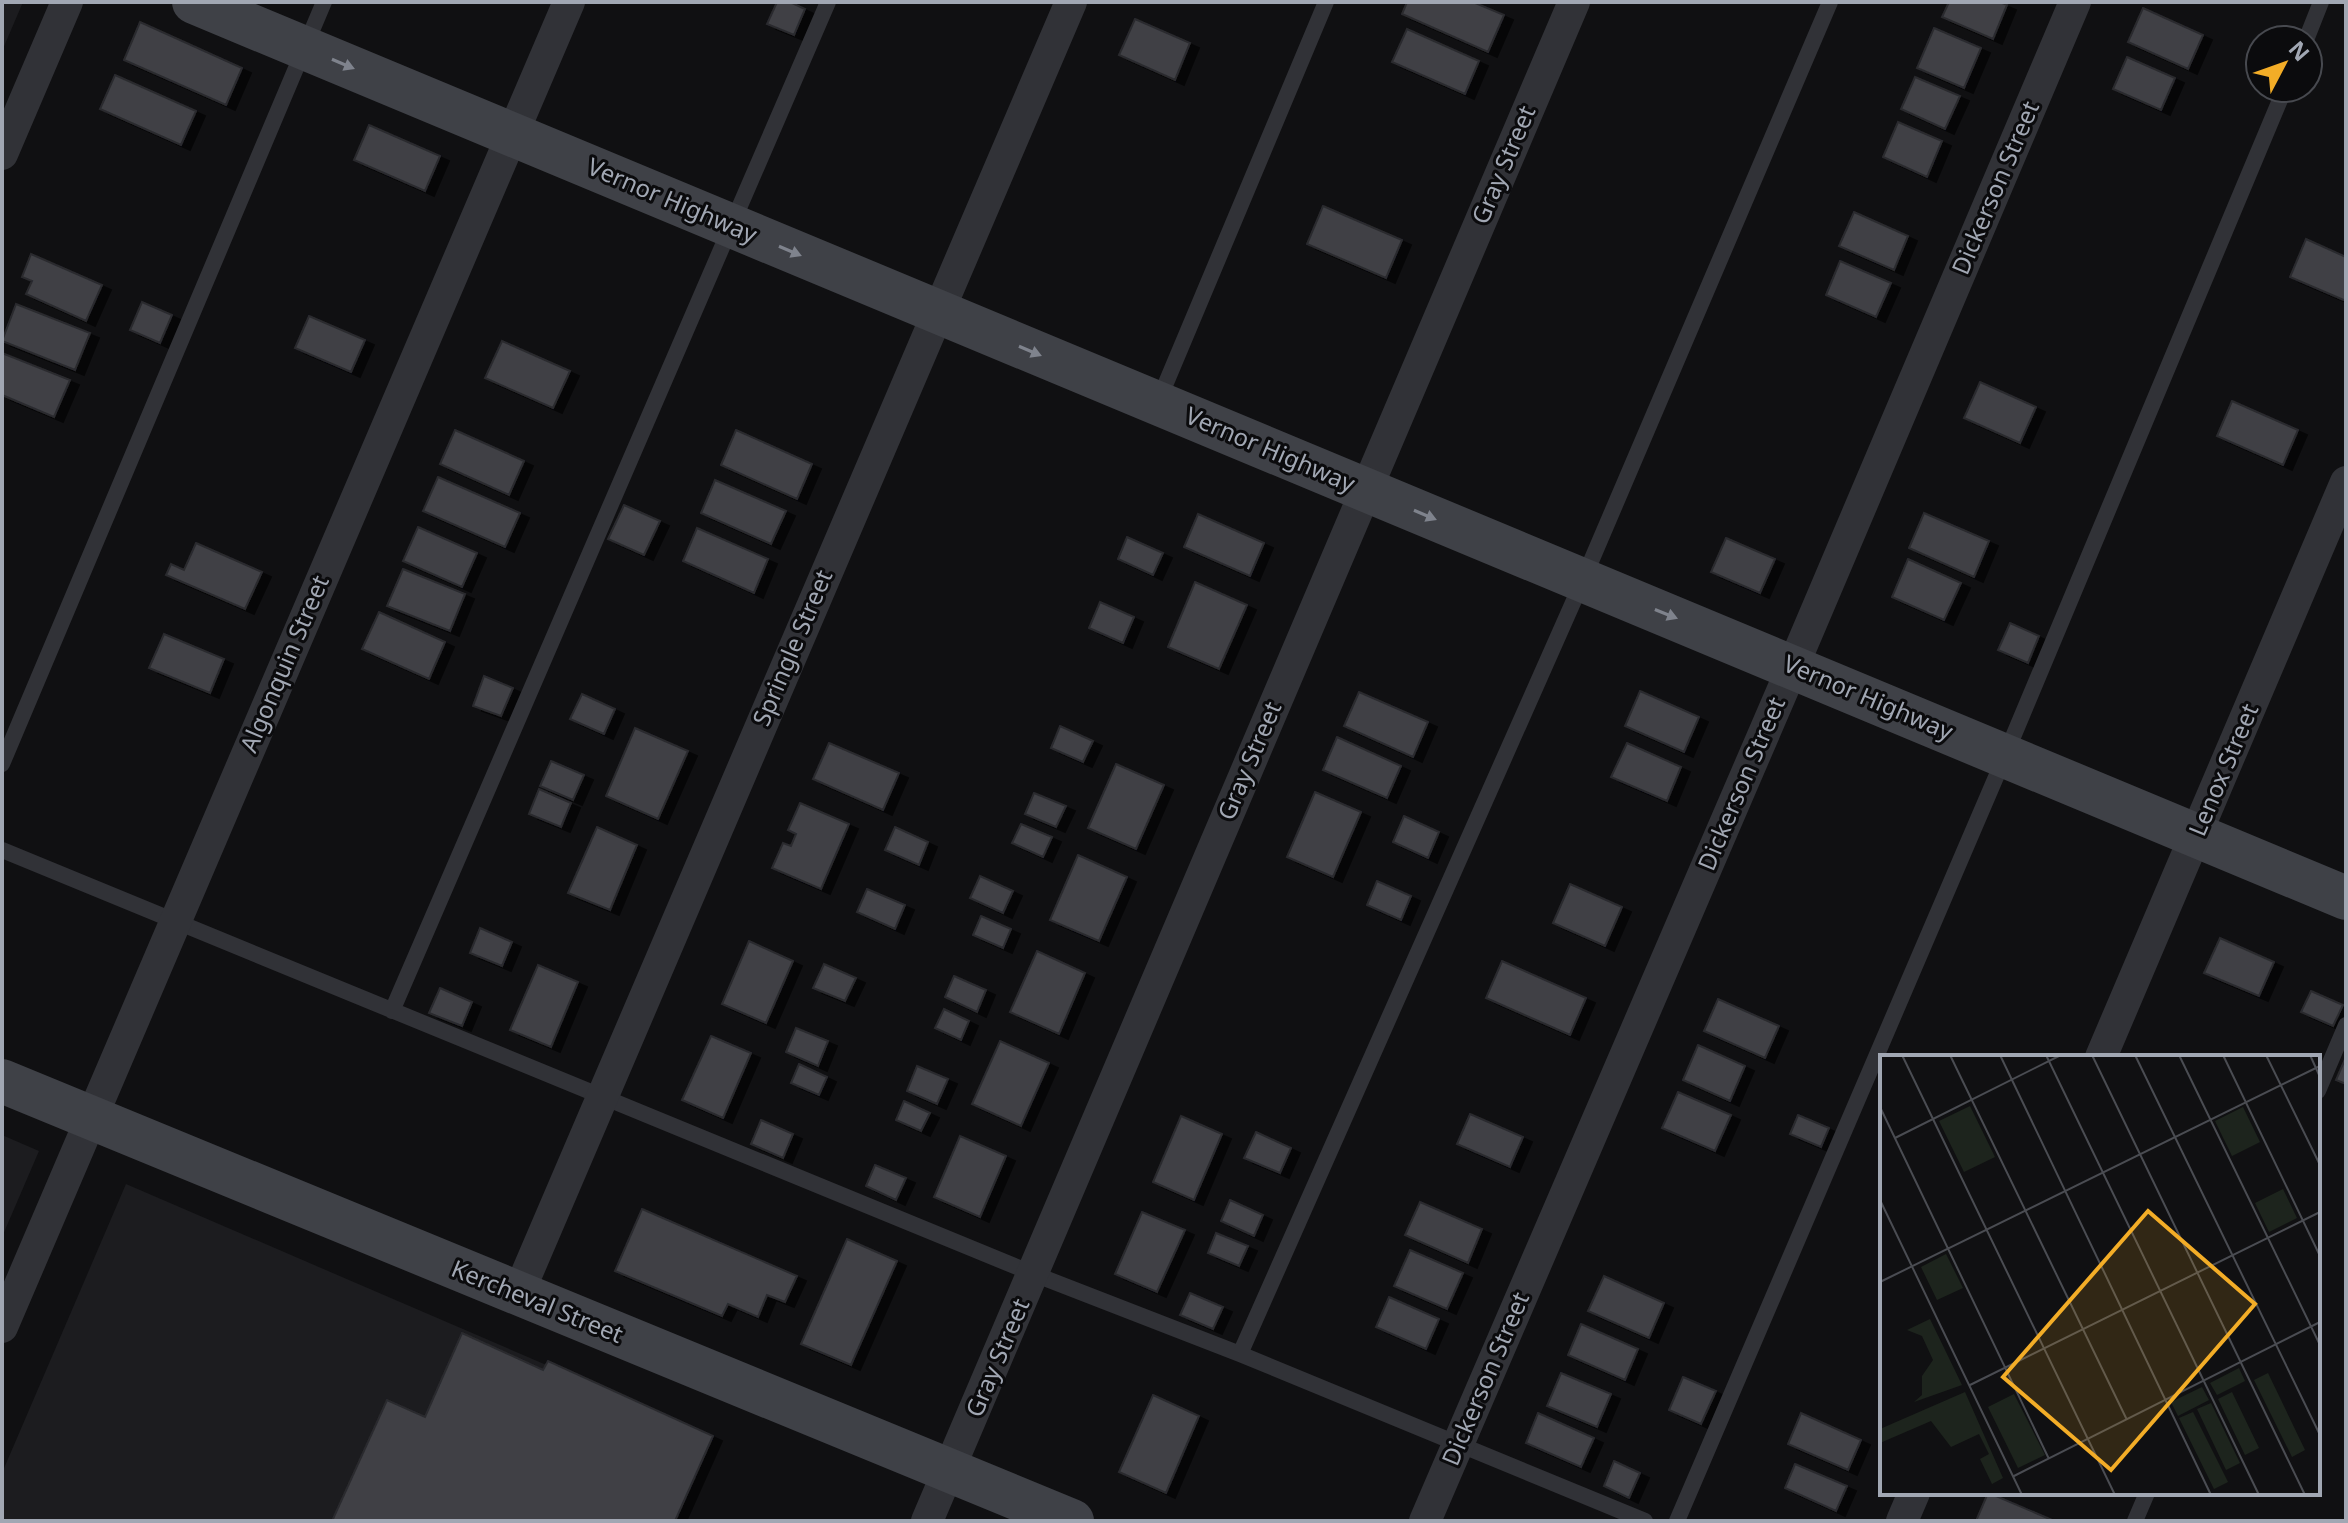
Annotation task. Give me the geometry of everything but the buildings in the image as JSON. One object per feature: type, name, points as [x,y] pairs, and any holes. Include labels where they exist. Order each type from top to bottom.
[{"type":"street","points":[[2,154],[67,2]]},
{"type":"street","name":"Vernor Highway","points":[[194,2],[2346,898]]},
{"type":"street","name":"Algonquin Street","points":[[2,1327],[569,2]]},
{"type":"street","name":"Springle Street","points":[[518,1294],[1071,2]]},
{"type":"street","name":"Gray Street","points":[[927,1521],[1574,2]]},
{"type":"street","name":"Dickerson Street","points":[[1425,1521],[2075,2]]},
{"type":"street","name":"Lenox Street","points":[[2102,1055],[2346,482]]},
{"type":"street","name":"Kercheval Street","points":[[2,1081],[1072,1521]]},
{"type":"street","points":[[1902,1521],[1913,1495]]},
{"type":"lane","points":[[2,764],[324,2]]},
{"type":"lane","points":[[392,1011],[828,2]]},
{"type":"lane","points":[[1158,404],[1326,2]]},
{"type":"lane","points":[[1240,1354],[1583,580],[1830,2]]},
{"type":"lane","points":[[2312,24],[2321,2]]},
{"type":"lane","points":[[1677,1521],[2005,756],[2278,104]]},
{"type":"lane","points":[[2,850],[1645,1521]]},
{"type":"lane","points":[[2320,1086],[2346,1025]]},
{"type":"lane","points":[[2135,1521],[2146,1495]]},
{"type":"shaded area","points":[[2,2],[23,2],[2,51]]},
{"type":"shaded area","points":[[2,1135],[39,1151],[2,1237]]},
{"type":"shaded area","points":[[126,1184],[709,1435],[672,1521],[2,1521],[2,1473]]}]
